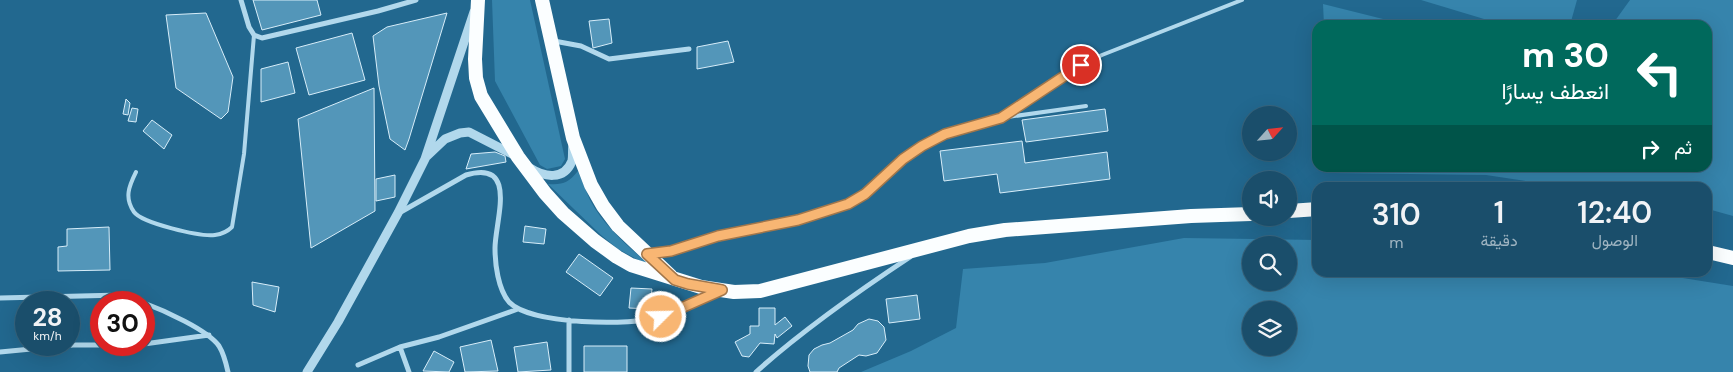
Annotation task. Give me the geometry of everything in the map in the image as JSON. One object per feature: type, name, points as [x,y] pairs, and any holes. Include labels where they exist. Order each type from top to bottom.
[{"type":"highway","points":[[478,0],[475,59],[476,78],[481,96],[518,157],[544,193],[573,222],[617,257],[631,265],[694,286],[722,290],[760,291],[969,236],[1005,230],[1191,216],[1242,214]]},
{"type":"highway","points":[[542,0],[573,138],[591,185],[603,206],[618,226],[675,280]]},
{"type":"highway","points":[[1297,211],[1312,210]]},
{"type":"highway","points":[[1712,253],[1733,258]]},
{"type":"street","points":[[241,0],[249,27],[254,34],[262,38],[378,11],[416,0]]},
{"type":"street","points":[[307,372],[338,322],[398,213],[424,159],[478,0]]},
{"type":"street","points":[[551,41],[581,46],[609,59],[689,48]]},
{"type":"street","points":[[424,159],[444,139],[469,132],[518,157],[538,173],[557,176],[564,172],[572,161],[573,138]]},
{"type":"street","points":[[398,213],[466,175],[478,172],[495,177],[501,188],[495,247],[496,266],[501,287],[508,301],[518,309],[533,314],[569,320],[605,321],[655,318],[722,290]]},
{"type":"street","points":[[756,372],[827,314],[921,249]]},
{"type":"street","points":[[0,298],[90,296]]},
{"type":"street","points":[[155,308],[209,335],[219,345],[225,357],[228,372]]},
{"type":"street","points":[[358,365],[400,347],[439,337],[518,309]]},
{"type":"street","points":[[569,320],[569,372]]},
{"type":"street","points":[[155,342],[209,335]]},
{"type":"street","points":[[0,352],[90,345]]},
{"type":"street","points":[[400,347],[408,372]]},
{"type":"lane","points":[[1001,118],[1081,65],[1242,0]]},
{"type":"lane","points":[[136,172],[129,186],[128,194],[135,214],[173,229],[213,236],[222,234],[232,227],[244,154],[254,34]]},
{"type":"lane","points":[[647,254],[671,251],[718,236],[798,220],[841,206],[865,194],[903,159],[945,134],[1001,118],[1086,106]]},
{"type":"shaded area","points":[[492,0],[530,0],[565,159],[561,166],[547,169],[540,165],[495,81]]},
{"type":"shaded area","points":[[1421,0],[1577,0],[1571,20],[1487,20]]},
{"type":"shaded area","points":[[1630,0],[1733,0],[1733,216],[1712,210],[1712,182],[1533,182],[1486,175],[1333,173],[1712,172],[1712,20],[1616,20]]},
{"type":"shaded area","points":[[1323,4],[1387,20],[1324,20]]},
{"type":"shaded area","points":[[578,171],[590,200],[603,220],[618,237],[653,268],[618,249],[548,184],[565,182]]},
{"type":"shaded area","points":[[1184,238],[1242,239],[1242,291],[1297,291],[1297,240],[1312,240],[1312,277],[1676,277],[1733,286],[1733,372],[861,372],[911,351],[956,328],[963,269],[1045,263]]},
{"type":"building","points":[[253,0],[317,0],[321,15],[262,30]]},
{"type":"building","points":[[206,13],[233,77],[228,112],[221,119],[176,88],[166,15]]},
{"type":"building","points":[[447,13],[405,150],[390,139],[379,86],[373,36],[387,27]]},
{"type":"building","points":[[609,19],[612,43],[593,48],[589,21]]},
{"type":"building","points":[[352,33],[365,80],[309,95],[296,48]]},
{"type":"building","points":[[728,41],[734,62],[697,69],[697,47]]},
{"type":"building","points":[[288,62],[295,93],[261,102],[261,69]]},
{"type":"building","points":[[374,88],[375,211],[311,248],[298,119]]},
{"type":"building","points":[[126,99],[130,103],[128,115],[123,114]]},
{"type":"building","points":[[132,108],[138,109],[136,122],[128,121]]},
{"type":"building","points":[[1105,109],[1108,131],[1026,142],[1022,120]]},
{"type":"building","points":[[152,120],[172,135],[164,149],[143,131]]},
{"type":"building","points":[[1022,141],[1025,163],[1107,152],[1110,179],[1000,193],[997,174],[944,181],[940,151]]},
{"type":"building","points":[[495,152],[505,156],[506,162],[466,169],[471,154]]},
{"type":"building","points":[[395,175],[395,197],[376,201],[376,179]]},
{"type":"building","points":[[525,226],[546,229],[544,244],[523,242]]},
{"type":"building","points":[[109,227],[110,270],[58,271],[58,247],[67,246],[67,229]]},
{"type":"building","points":[[579,254],[613,278],[600,296],[566,272]]},
{"type":"building","points":[[252,282],[279,287],[275,312],[253,305]]},
{"type":"building","points":[[631,288],[652,289],[650,309],[629,308]]},
{"type":"building","points":[[917,295],[920,319],[889,323],[886,299]]},
{"type":"building","points":[[759,308],[775,308],[775,325],[785,317],[792,326],[777,338],[775,334],[774,344],[760,343],[749,357],[742,356],[735,342],[750,334],[750,326],[759,326]]},
{"type":"building","points":[[869,319],[878,321],[884,327],[886,340],[877,353],[866,356],[859,355],[839,368],[837,372],[810,372],[808,366],[809,355],[814,349],[830,343],[853,330],[858,324]]},
{"type":"building","points":[[491,340],[498,371],[465,372],[460,347]]},
{"type":"building","points":[[547,342],[551,370],[518,372],[514,347]]},
{"type":"building","points":[[584,346],[627,346],[627,372],[584,372]]},
{"type":"building","points":[[434,351],[454,362],[449,372],[423,371]]},
{"type":"route","points":[[661,317],[722,290],[675,280],[647,254],[671,251],[718,236],[798,220],[848,204],[865,194],[910,153],[945,134],[1001,118],[1081,65]]}]
